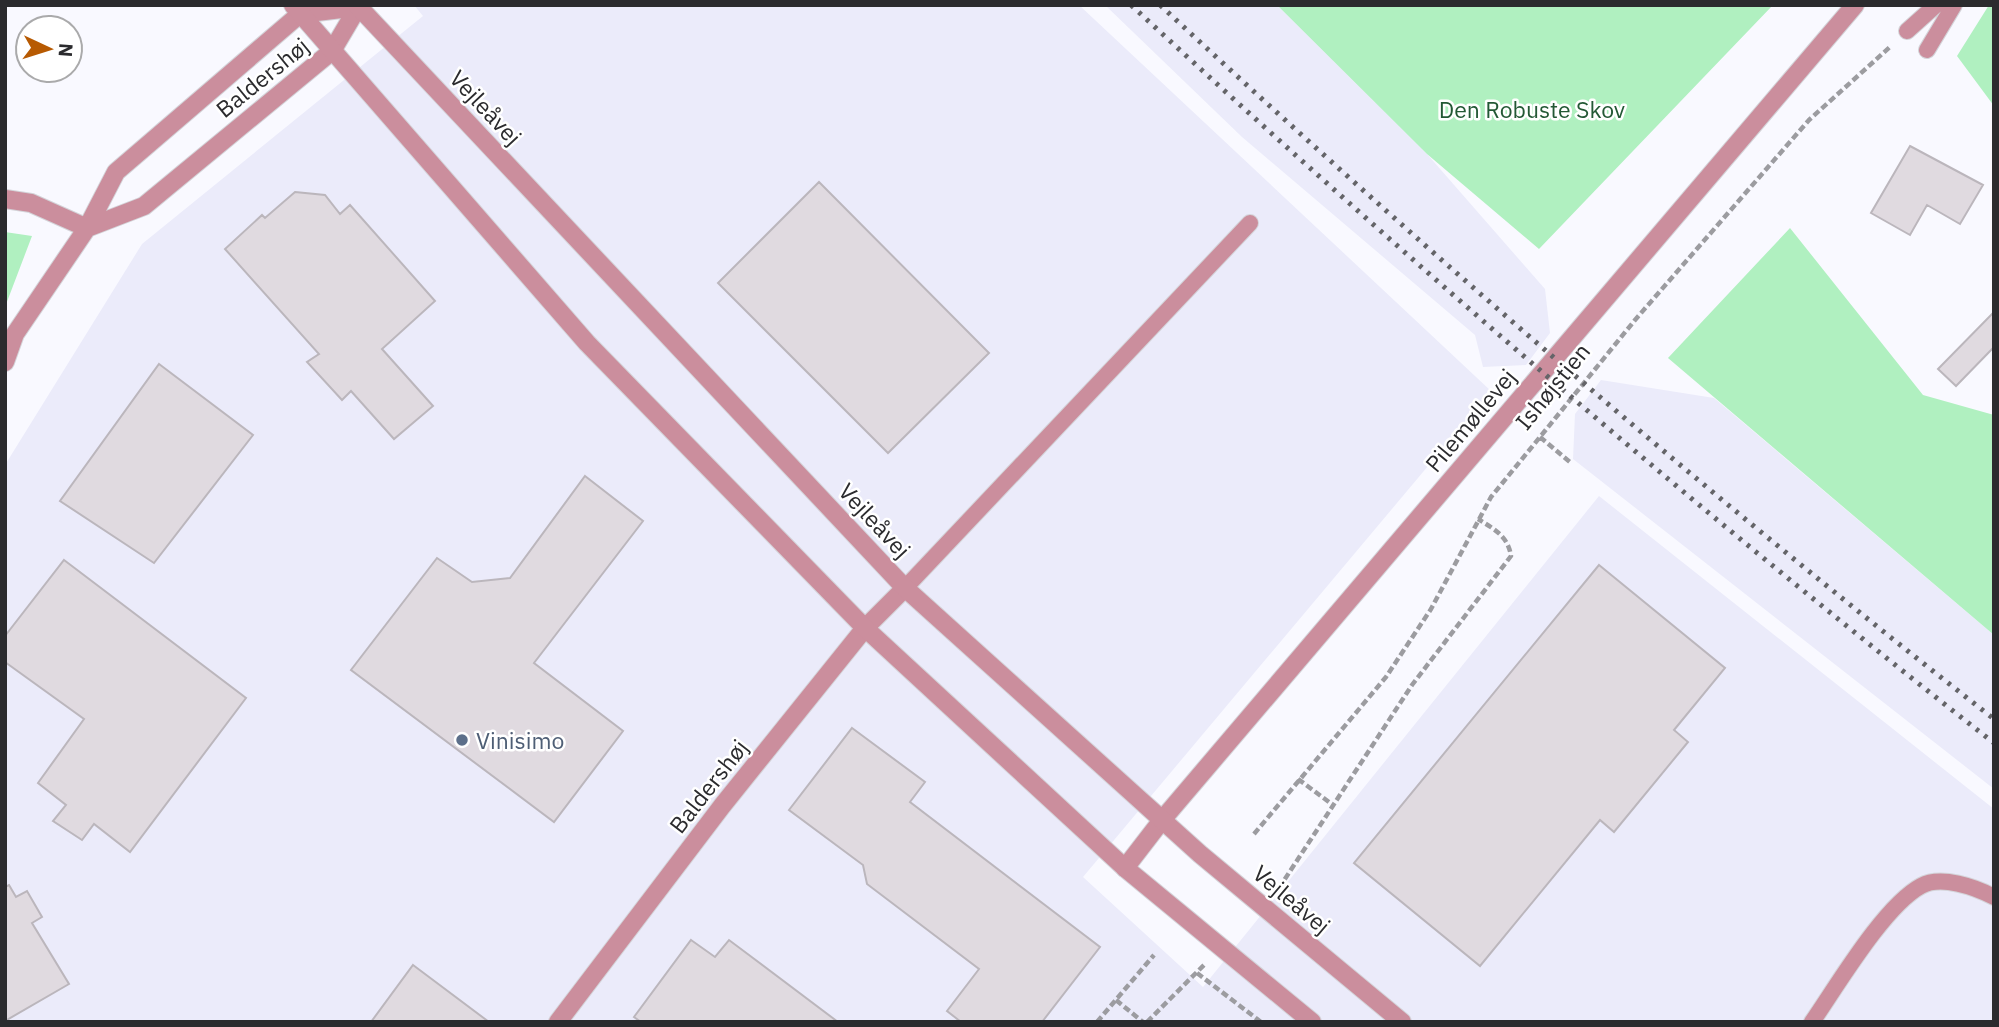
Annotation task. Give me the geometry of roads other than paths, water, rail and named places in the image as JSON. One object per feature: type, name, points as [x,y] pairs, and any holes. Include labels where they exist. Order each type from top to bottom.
[{"type":"street","name":"Pilemøllevej","points":[[1125,868],[1162,820],[1855,5]]},
{"type":"street","name":"Vejleåvej","points":[[359,6],[905,588],[1162,820],[1402,1022]]},
{"type":"street","name":"Baldershøj","points":[[5,362],[15,334],[87,228],[116,172],[296,10],[359,6]]},
{"type":"street","name":"Baldershøj","points":[[87,228],[144,206],[332,51],[359,6]]},
{"type":"street","points":[[296,10],[587,343],[865,628],[1125,868],[1312,1022]]},
{"type":"street","points":[[5,199],[31,203],[87,228]]},
{"type":"street","name":"Baldershøj","points":[[558,1022],[722,806],[865,628],[905,588]]},
{"type":"lane","points":[[1907,31],[1936,5]]},
{"type":"lane","points":[[1927,50],[1954,5]]},
{"type":"lane","points":[[905,588],[1250,223]]},
{"type":"lane","points":[[1812,1022],[1889,913],[1922,885],[1956,881],[1994,897]]},
{"type":"railway","points":[[1131,5],[1341,196],[1555,383],[1773,566],[1994,743]]},
{"type":"railway","points":[[1160,5],[1363,190],[1570,371],[1780,548],[1994,719]]},
{"type":"place","name":"Vinisimo","points":[[462,740]]},
{"type":"park label","name":"Den Robuste Skov","points":[[1532,109]]}]
